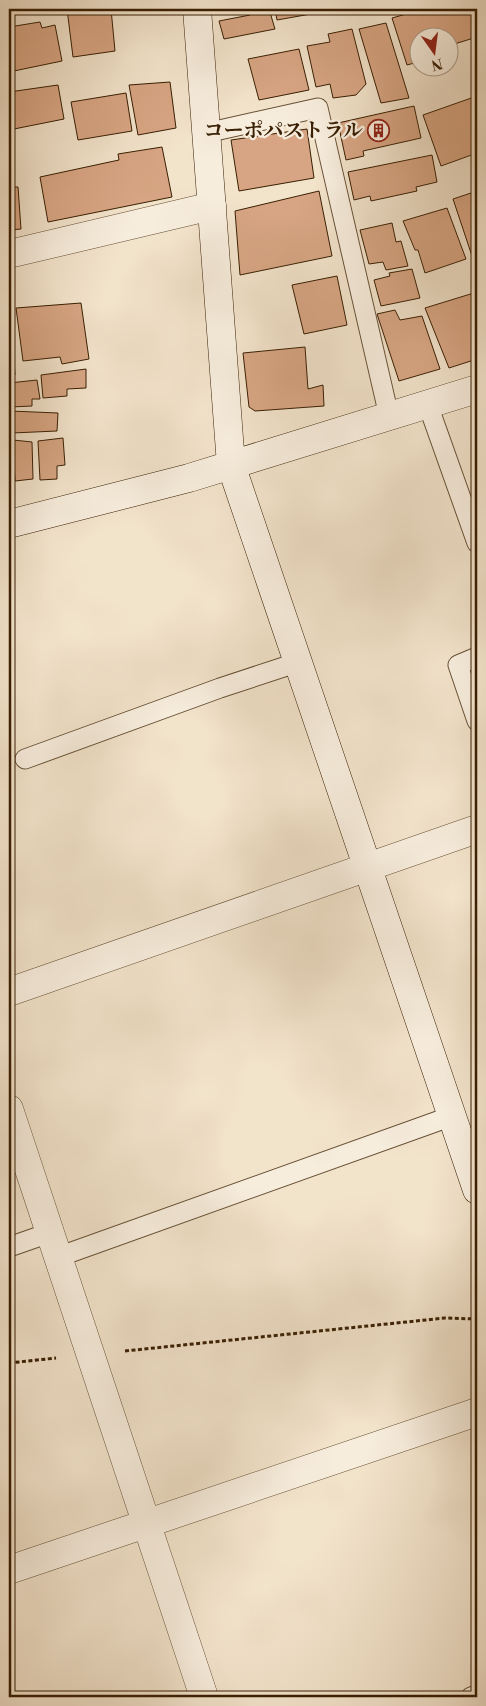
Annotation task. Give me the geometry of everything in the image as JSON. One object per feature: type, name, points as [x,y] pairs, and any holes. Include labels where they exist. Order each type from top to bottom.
[{"type":"street","points":[[197,9],[231,465],[477,1190]]},
{"type":"street","points":[[9,254],[212,206]]},
{"type":"street","points":[[9,524],[180,480],[477,389]]},
{"type":"street","points":[[9,992],[477,829]]},
{"type":"street","points":[[9,1109],[89,1355],[204,1697]]},
{"type":"street","points":[[9,1570],[477,1412]]},
{"type":"lane","points":[[206,133],[318,108],[389,416]]},
{"type":"lane","points":[[428,405],[477,543]]},
{"type":"lane","points":[[477,657],[458,665],[477,721]]},
{"type":"lane","points":[[25,759],[220,688],[299,662]]},
{"type":"lane","points":[[9,1246],[53,1245],[452,1116]]},
{"type":"lane","points":[[471,1697],[477,1695]]},
{"type":"path","points":[[9,1363],[445,1318],[477,1319]]},
{"type":"building","points":[[67,9],[111,9],[115,51],[73,57]]},
{"type":"building","points":[[248,9],[269,9],[275,29],[224,39],[219,21],[250,15]]},
{"type":"building","points":[[275,9],[322,9],[322,12],[277,20]]},
{"type":"building","points":[[424,9],[477,9],[477,37],[458,43],[458,28],[408,28],[407,65],[392,18]]},
{"type":"building","points":[[40,22],[42,28],[55,25],[62,61],[9,72],[9,27]]},
{"type":"building","points":[[386,23],[409,98],[381,103],[359,29]]},
{"type":"building","points":[[352,29],[366,84],[356,95],[333,98],[330,84],[316,87],[307,46],[330,42],[328,34]]},
{"type":"building","points":[[299,49],[309,90],[259,100],[248,59]]},
{"type":"building","points":[[170,82],[176,128],[138,135],[129,85]]},
{"type":"building","points":[[58,85],[64,119],[9,130],[9,92]]},
{"type":"building","points":[[126,93],[132,131],[78,140],[71,102]]},
{"type":"building","points":[[477,96],[477,153],[441,166],[423,115]]},
{"type":"building","name":"コーポパストラル","points":[[414,106],[421,138],[363,151],[364,156],[346,160],[338,123]]},
{"type":"building","points":[[307,129],[314,178],[239,191],[231,140]]},
{"type":"building","points":[[162,147],[172,197],[48,222],[40,177],[119,160],[118,154]]},
{"type":"building","points":[[432,155],[437,182],[416,187],[417,191],[371,201],[370,196],[354,200],[348,172]]},
{"type":"building","points":[[9,187],[18,187],[21,229],[9,230]]},
{"type":"building","points":[[319,191],[332,256],[240,275],[235,211]]},
{"type":"building","points":[[477,191],[477,255],[472,256],[453,199]]},
{"type":"building","points":[[447,208],[466,259],[425,273],[418,250],[415,250],[403,221]]},
{"type":"building","points":[[392,223],[396,242],[401,241],[408,266],[386,270],[383,262],[369,264],[360,230]]},
{"type":"building","points":[[412,269],[420,298],[381,306],[374,280],[390,276],[389,273]]},
{"type":"building","points":[[337,276],[347,325],[304,334],[292,285]]},
{"type":"building","points":[[477,292],[477,359],[449,368],[425,308]]},
{"type":"building","points":[[81,303],[89,359],[62,364],[60,357],[23,361],[16,308]]},
{"type":"building","points":[[395,310],[400,320],[422,316],[440,369],[399,381],[377,314]]},
{"type":"building","points":[[9,333],[12,333],[15,375],[9,376]]},
{"type":"building","points":[[305,347],[308,389],[323,385],[324,406],[255,411],[249,407],[243,353]]},
{"type":"building","points":[[86,369],[86,388],[67,389],[67,396],[43,398],[41,375]]},
{"type":"building","points":[[37,380],[40,399],[32,399],[32,406],[11,407],[9,383]]},
{"type":"building","points":[[10,411],[58,413],[57,431],[12,433]]},
{"type":"building","points":[[63,438],[65,465],[57,466],[57,479],[40,480],[38,441]]},
{"type":"building","points":[[13,440],[32,442],[33,479],[15,481]]},
{"type":"place","name":"コーポパストラル","points":[[379,131]]}]
